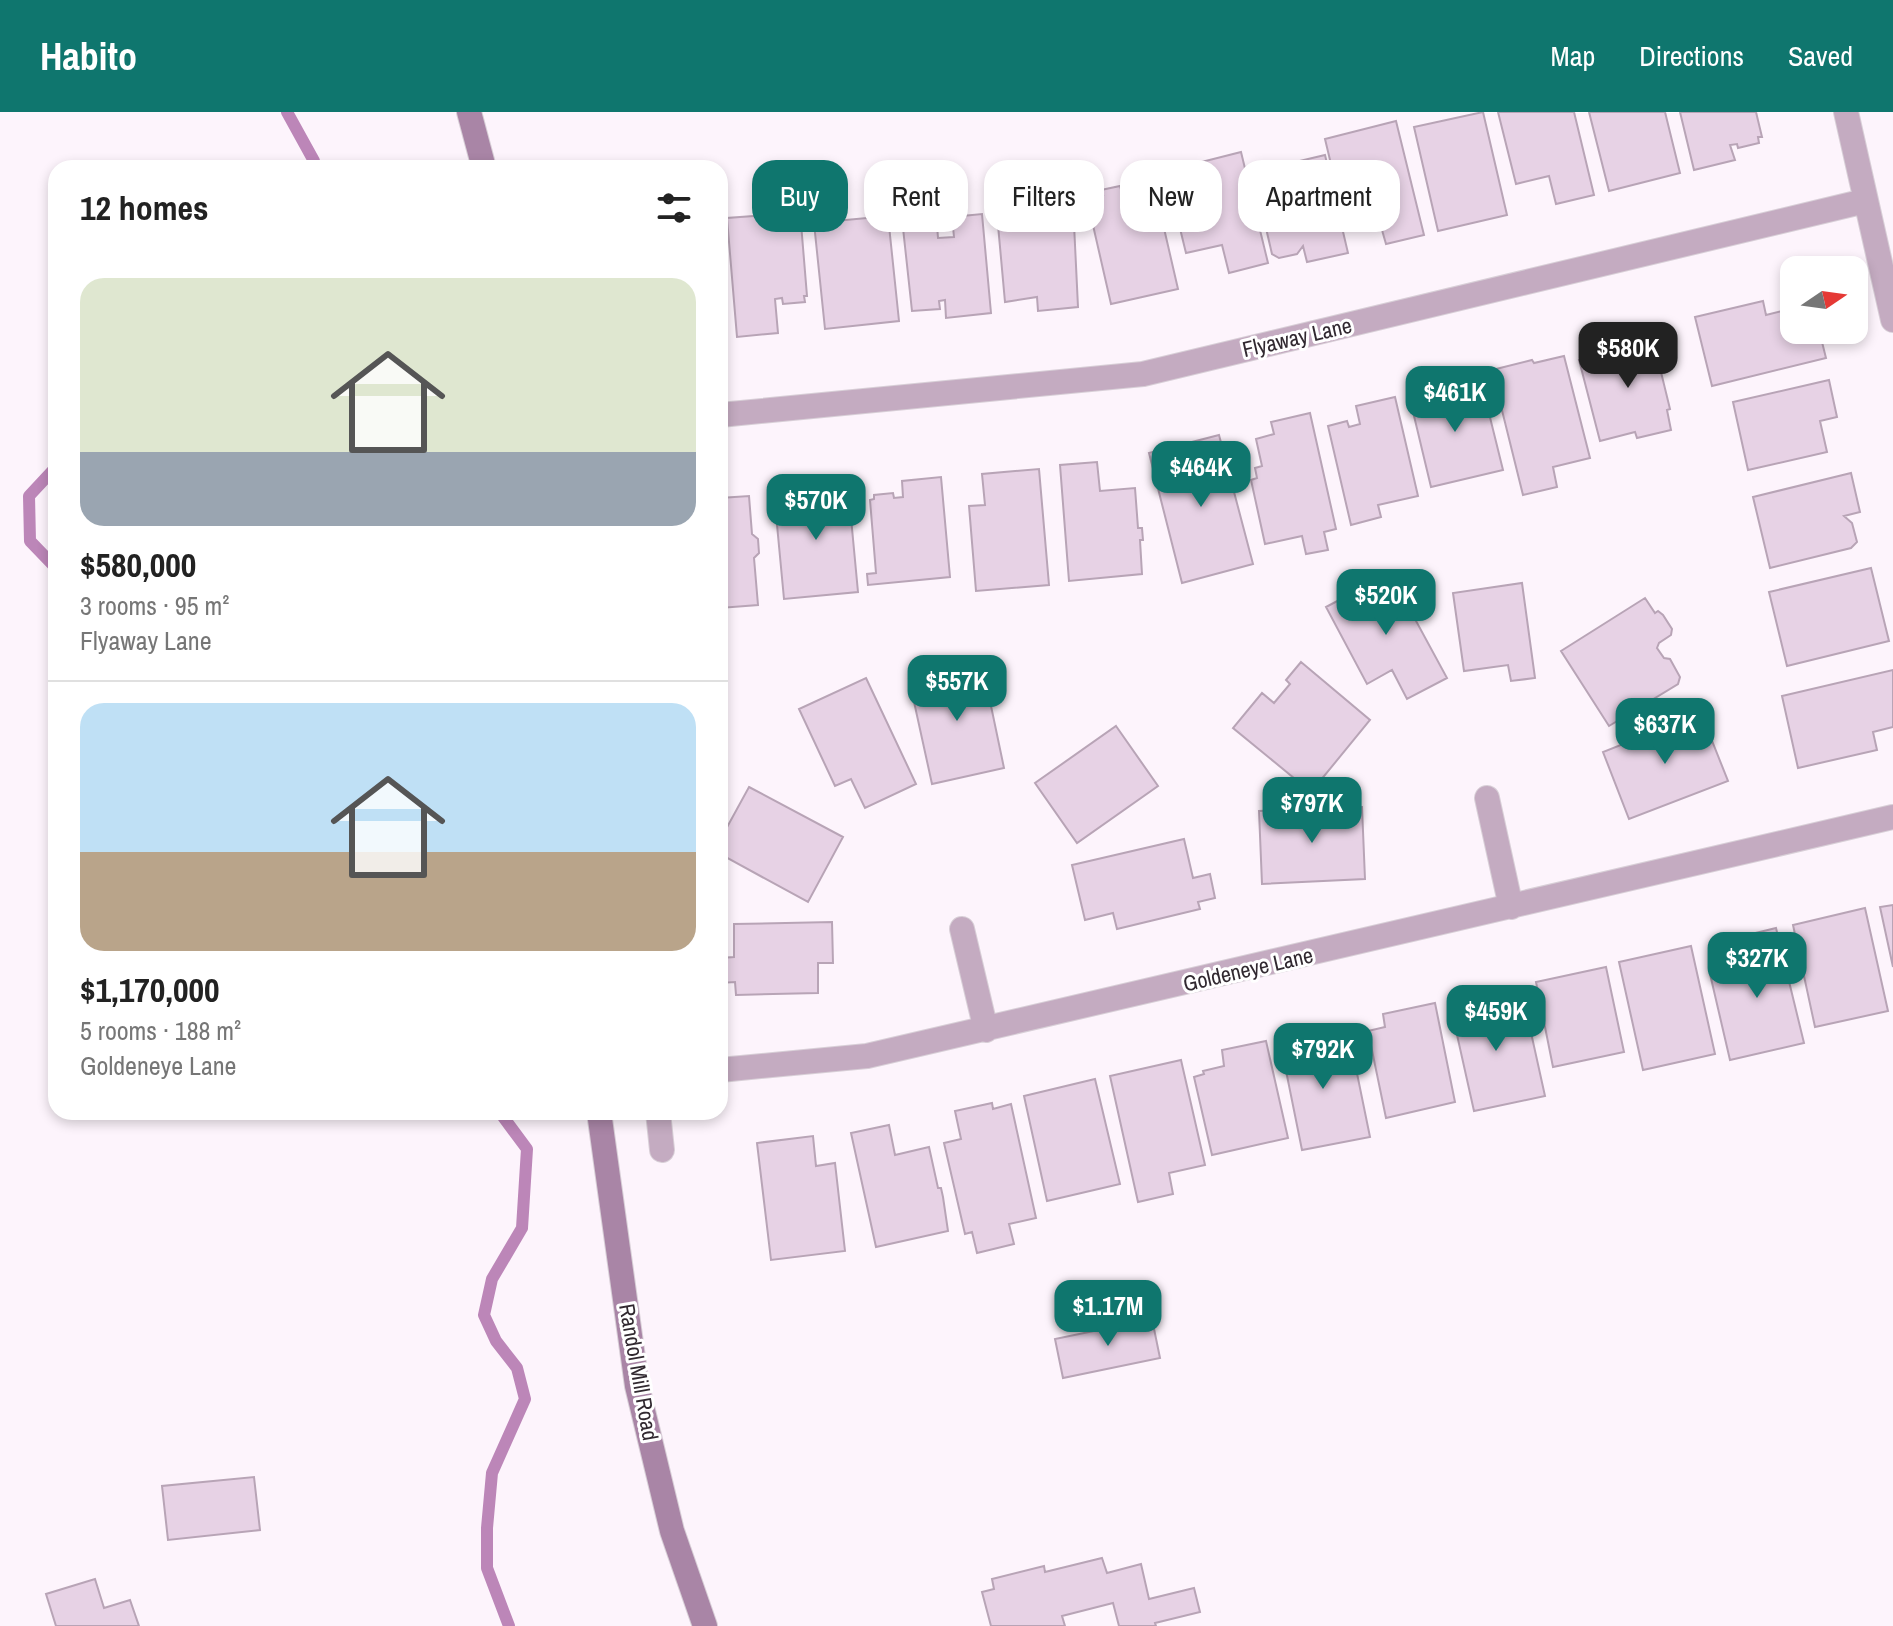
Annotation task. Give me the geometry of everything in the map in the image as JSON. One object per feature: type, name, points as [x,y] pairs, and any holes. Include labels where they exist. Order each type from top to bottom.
[{"type":"main road","points":[[469,112],[482,160]]},
{"type":"main road","name":"Randol Mill Road","points":[[600,1120],[637,1386],[672,1531],[705,1626]]},
{"type":"street","points":[[1846,112],[1893,320]]},
{"type":"street","name":"Flyaway Lane","points":[[728,414],[1143,374],[1865,201]]},
{"type":"street","points":[[1487,798],[1511,907]]},
{"type":"street","name":"Goldeneye Lane","points":[[728,1069],[867,1056],[1893,817]]},
{"type":"street","points":[[962,929],[986,1030]]},
{"type":"street","points":[[659,1120],[662,1150]]},
{"type":"building","points":[[1483,112],[1507,215],[1438,231],[1414,127]]},
{"type":"building","points":[[1498,112],[1574,112],[1594,195],[1556,204],[1549,176],[1516,184]]},
{"type":"building","points":[[1589,112],[1665,112],[1680,173],[1609,191]]},
{"type":"building","points":[[1680,112],[1756,112],[1762,137],[1758,137],[1759,143],[1738,148],[1737,144],[1730,145],[1735,160],[1694,170]]},
{"type":"building","points":[[1396,121],[1424,235],[1386,244],[1383,232],[1400,232],[1400,160],[1330,160],[1325,139]]},
{"type":"building","points":[[1241,152],[1243,160],[1238,160],[1238,232],[1260,232],[1268,263],[1229,273],[1222,245],[1186,253],[1181,232],[1222,232],[1222,160],[1209,160]]},
{"type":"building","points":[[1325,155],[1326,160],[1304,160]]},
{"type":"building","points":[[1120,186],[1120,232],[1165,232],[1178,289],[1111,304],[1095,232],[1104,232],[1104,189]]},
{"type":"building","points":[[982,214],[991,313],[946,318],[945,300],[939,301],[940,309],[912,311],[903,232],[938,232],[938,238],[954,237],[954,232],[968,232],[968,215]]},
{"type":"building","points":[[752,216],[752,232],[802,232],[807,296],[804,296],[805,302],[783,304],[782,298],[775,299],[778,333],[737,337],[728,218]]},
{"type":"building","points":[[864,218],[864,232],[890,232],[899,321],[825,329],[815,232],[848,232],[848,220]]},
{"type":"building","points":[[999,232],[1074,232],[1078,307],[1038,311],[1037,297],[1005,302]]},
{"type":"building","points":[[1267,232],[1343,232],[1348,253],[1307,262],[1303,246],[1297,254],[1279,258],[1272,254]]},
{"type":"building","points":[[1763,301],[1766,315],[1780,312],[1780,344],[1822,344],[1826,358],[1712,386],[1695,317]]},
{"type":"building","points":[[1651,331],[1670,409],[1667,410],[1671,430],[1637,438],[1635,432],[1600,441],[1579,360],[1607,353],[1609,361],[1618,359],[1613,341]]},
{"type":"building","points":[[1564,356],[1590,458],[1553,467],[1557,487],[1523,495],[1492,370]]},
{"type":"building","points":[[1829,380],[1837,417],[1820,421],[1827,452],[1748,470],[1733,402]]},
{"type":"building","points":[[1434,385],[1439,389],[1449,386],[1450,393],[1482,385],[1503,470],[1431,487],[1409,395],[1413,390]]},
{"type":"building","points":[[1395,397],[1418,496],[1378,505],[1381,517],[1351,525],[1328,426],[1347,421],[1349,427],[1360,424],[1356,406]]},
{"type":"building","points":[[1310,413],[1336,529],[1324,532],[1328,550],[1306,554],[1302,536],[1265,544],[1251,480],[1257,478],[1255,468],[1262,466],[1256,439],[1274,434],[1271,422]]},
{"type":"building","points":[[1219,435],[1253,564],[1182,583],[1149,453]]},
{"type":"building","points":[[1097,462],[1100,491],[1135,488],[1138,528],[1142,528],[1143,540],[1140,540],[1142,574],[1069,581],[1060,465]]},
{"type":"building","points":[[1039,469],[1049,585],[976,591],[969,506],[985,505],[982,474]]},
{"type":"building","points":[[1851,473],[1860,512],[1844,516],[1852,523],[1857,542],[1851,548],[1770,568],[1753,497]]},
{"type":"building","points":[[941,477],[950,577],[868,585],[867,574],[876,573],[870,500],[874,499],[874,495],[893,493],[894,498],[903,497],[902,481]]},
{"type":"building","points":[[848,486],[858,592],[784,599],[774,493]]},
{"type":"building","points":[[749,496],[752,534],[758,539],[759,553],[754,558],[758,605],[728,607],[728,497]]},
{"type":"building","points":[[1871,568],[1889,641],[1787,666],[1769,592]]},
{"type":"building","points":[[1390,573],[1447,678],[1407,699],[1392,670],[1367,684],[1326,607]]},
{"type":"building","points":[[1522,583],[1535,678],[1511,681],[1508,665],[1464,671],[1453,593]]},
{"type":"building","points":[[1645,598],[1655,613],[1658,611],[1663,615],[1672,629],[1671,635],[1657,648],[1664,658],[1670,659],[1680,677],[1678,684],[1609,726],[1561,651]]},
{"type":"building","points":[[1301,662],[1370,720],[1311,792],[1233,728],[1262,693],[1274,703],[1290,684],[1286,680]]},
{"type":"building","points":[[982,663],[1004,768],[932,784],[909,679]]},
{"type":"building","points":[[1893,670],[1893,727],[1873,732],[1877,750],[1798,768],[1782,696]]},
{"type":"building","points":[[866,678],[916,784],[865,808],[851,779],[835,786],[799,709]]},
{"type":"building","points":[[1701,713],[1728,781],[1629,819],[1603,752]]},
{"type":"building","points":[[1116,726],[1158,786],[1077,843],[1035,783]]},
{"type":"building","points":[[749,787],[843,837],[808,902],[728,858],[728,825]]},
{"type":"building","points":[[1362,807],[1365,879],[1262,884],[1259,811]]},
{"type":"building","points":[[1184,839],[1193,878],[1210,874],[1215,898],[1198,902],[1200,909],[1117,929],[1113,913],[1085,920],[1072,865]]},
{"type":"building","points":[[1893,905],[1893,967],[1880,907]]},
{"type":"building","points":[[1865,908],[1888,1011],[1815,1027],[1793,925]]},
{"type":"building","points":[[832,922],[833,963],[818,963],[818,993],[736,995],[735,982],[728,982],[728,957],[734,957],[734,924]]},
{"type":"building","points":[[1776,928],[1804,1043],[1730,1060],[1710,974],[1746,966],[1739,937]]},
{"type":"building","points":[[1691,946],[1715,1054],[1643,1070],[1619,962]]},
{"type":"building","points":[[1606,967],[1624,1052],[1553,1067],[1536,982]]},
{"type":"building","points":[[1486,991],[1492,1018],[1526,1010],[1545,1096],[1474,1111],[1449,999]]},
{"type":"building","points":[[1435,1003],[1455,1102],[1386,1118],[1368,1031],[1385,1027],[1383,1014]]},
{"type":"building","points":[[1310,1030],[1313,1040],[1330,1037],[1336,1065],[1340,1064],[1338,1053],[1344,1052],[1343,1046],[1351,1044],[1370,1137],[1302,1150],[1279,1036]]},
{"type":"building","points":[[1266,1041],[1288,1138],[1212,1155],[1194,1077],[1204,1074],[1203,1071],[1224,1066],[1222,1050]]},
{"type":"building","points":[[1181,1060],[1205,1165],[1169,1173],[1173,1194],[1138,1202],[1110,1076]]},
{"type":"building","points":[[1095,1079],[1120,1184],[1047,1201],[1024,1096]]},
{"type":"building","points":[[992,1103],[993,1109],[1011,1104],[1036,1218],[1009,1224],[1014,1244],[977,1253],[972,1232],[965,1234],[944,1143],[961,1139],[955,1111]]},
{"type":"building","points":[[889,1125],[895,1155],[929,1147],[938,1188],[941,1188],[948,1231],[876,1247],[851,1133]]},
{"type":"building","points":[[813,1136],[816,1166],[835,1163],[845,1251],[771,1260],[757,1143]]},
{"type":"building","points":[[1152,1319],[1160,1358],[1063,1378],[1055,1339]]},
{"type":"building","points":[[254,1477],[260,1530],[168,1540],[162,1486]]},
{"type":"building","points":[[1102,1558],[1107,1573],[1141,1564],[1149,1599],[1194,1588],[1200,1612],[1155,1623],[1156,1626],[1119,1626],[1113,1603],[1062,1616],[1065,1626],[991,1626],[982,1592],[994,1589],[992,1579],[1044,1566],[1045,1572]]},
{"type":"building","points":[[95,1579],[104,1608],[130,1600],[139,1626],[56,1626],[46,1594]]},
{"type":"waterway","points":[[287,112],[313,160]]},
{"type":"waterway","points":[[48,476],[29,496],[30,541],[48,560]]},
{"type":"waterway","points":[[505,1120],[527,1149],[522,1228],[492,1279],[484,1315],[496,1341],[517,1368],[525,1399],[492,1473],[487,1528],[487,1568],[509,1626]]}]
